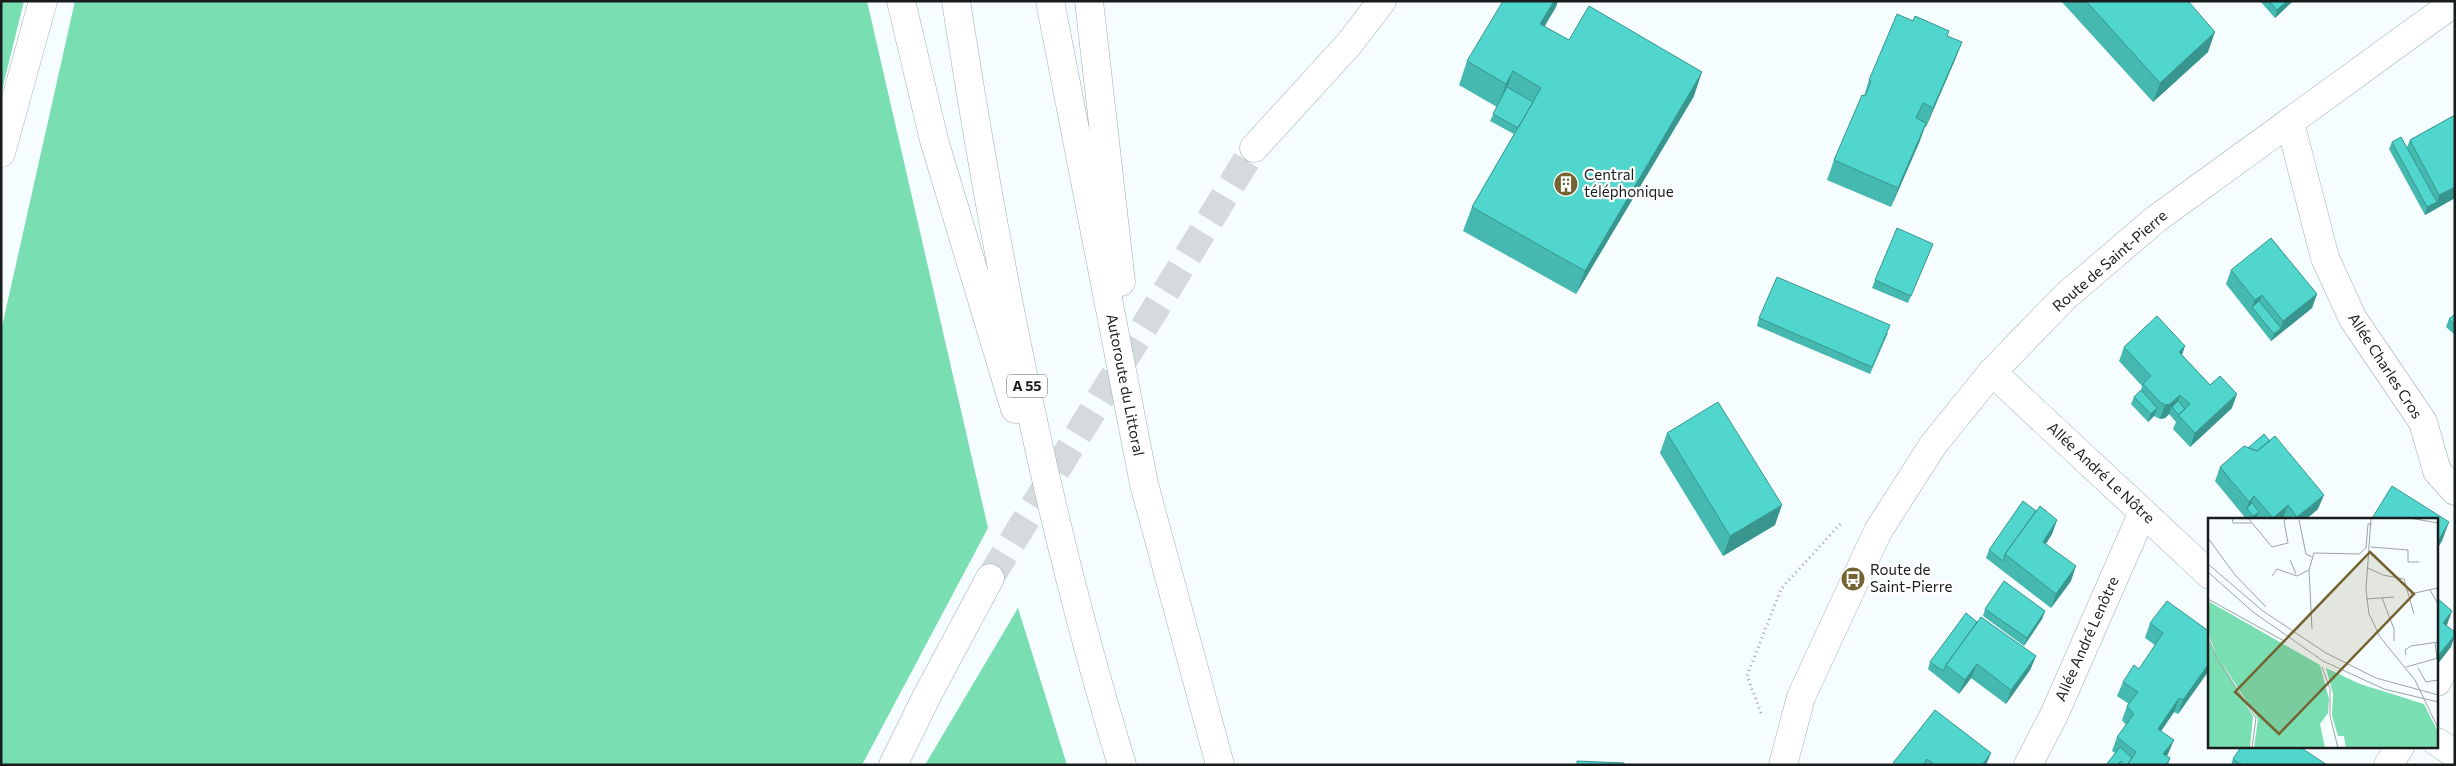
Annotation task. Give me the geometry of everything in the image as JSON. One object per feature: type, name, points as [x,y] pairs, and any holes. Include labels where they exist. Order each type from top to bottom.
[{"type":"main road","points":[[1,153],[43,1]]},
{"type":"main road","points":[[901,1],[934,140],[1112,734]]},
{"type":"main road","name":"A 55","points":[[956,1],[1006,289],[1056,522],[1112,734],[1122,765]]},
{"type":"main road","name":"Autoroute du Littoral","points":[[1050,1],[1144,484],[1220,765]]},
{"type":"main road","points":[[1089,1],[1144,484]]},
{"type":"main road","points":[[1254,148],[1349,44],[1382,1]]},
{"type":"main road","name":"Route de Saint-Pierre","points":[[1783,765],[1801,697],[1878,531],[1932,445],[1992,372],[2068,295],[2156,219],[2455,2]]},
{"type":"main road","name":"Allée Charles Cros","points":[[2290,122],[2329,267],[2353,319],[2423,422],[2437,470],[2455,491]]},
{"type":"main road","name":"Allée André Le Nôtre","points":[[1992,372],[2208,573]]},
{"type":"main road","name":"Allée André Lenôtre","points":[[2028,765],[2054,715],[2143,512]]},
{"type":"main road","points":[[893,765],[928,694],[990,578]]},
{"type":"main road","points":[[2438,680],[2455,647]]},
{"type":"main road","points":[[2438,743],[2455,754]]},
{"type":"main road","points":[[2388,765],[2399,748]]},
{"type":"green space","points":[[1,1],[24,1],[1,94]]},
{"type":"green space","points":[[75,1],[867,1],[988,528],[862,765],[1,765],[1,331]]},
{"type":"green space","points":[[1018,608],[1067,765],[925,765]]},
{"type":"building","name":"Central téléphonique","points":[[1503,1],[1554,1],[1540,24],[1569,40],[1589,6],[1702,72],[1585,271],[1472,207],[1541,88],[1513,71],[1506,84],[1467,61]]},
{"type":"building","points":[[2086,1],[2188,1],[2215,32],[2160,83]]},
{"type":"building","points":[[2269,1],[2287,1],[2277,10]]},
{"type":"building","points":[[1897,14],[1913,21],[1915,16],[1949,31],[1947,36],[1962,42],[1933,108],[1923,103],[1916,118],[1926,123],[1898,188],[1834,160],[1862,95],[1865,96],[1871,81],[1869,80]]},
{"type":"building","points":[[1507,87],[1533,102],[1518,128],[1493,114]]},
{"type":"building","points":[[2455,115],[2455,187],[2439,195],[2410,140]]},
{"type":"building","points":[[2401,137],[2437,202],[2427,207],[2392,142]]},
{"type":"building","points":[[1897,228],[1933,244],[1911,296],[1875,280]]},
{"type":"building","points":[[2271,238],[2317,294],[2283,321],[2262,295],[2255,300],[2231,270]]},
{"type":"building","points":[[1777,277],[1890,325],[1872,367],[1759,318]]},
{"type":"building","points":[[2259,301],[2281,328],[2274,334],[2252,307]]},
{"type":"building","points":[[2455,314],[2455,325],[2449,319]]},
{"type":"building","points":[[2157,316],[2185,346],[2179,352],[2210,385],[2220,376],[2237,394],[2195,433],[2178,415],[2190,404],[2180,395],[2170,404],[2165,405],[2160,402],[2143,384],[2151,376],[2124,347]]},
{"type":"building","points":[[2141,390],[2157,408],[2151,414],[2134,397]]},
{"type":"building","points":[[2178,401],[2185,409],[2179,415],[2172,407]]},
{"type":"building","points":[[1718,402],[1782,505],[1730,536],[1667,433]]},
{"type":"building","points":[[2264,434],[2270,441],[2257,451],[2248,448]]},
{"type":"building","points":[[2275,436],[2324,495],[2297,517],[2288,505],[2273,518],[2254,496],[2249,502],[2220,467],[2244,446],[2257,451]]},
{"type":"building","points":[[2392,486],[2449,522],[2438,541],[2438,518],[2372,518]]},
{"type":"building","points":[[2023,501],[2036,511],[2005,554],[2003,561],[1989,550]]},
{"type":"building","points":[[2252,503],[2259,512],[2253,516],[2247,508]]},
{"type":"building","points":[[2040,506],[2057,520],[2043,542],[2076,566],[2056,594],[2005,554]]},
{"type":"building","points":[[2004,581],[2045,611],[2027,638],[1985,609]]},
{"type":"building","points":[[2438,599],[2452,611],[2443,623],[2455,632],[2455,635],[2438,656]]},
{"type":"building","points":[[2167,601],[2208,631],[2208,665],[2183,700],[2179,698],[2158,729],[2174,740],[2163,754],[2170,758],[2166,765],[2127,765],[2136,752],[2117,737],[2134,714],[2127,706],[2138,692],[2123,682],[2134,665],[2139,669],[2163,633],[2150,623]]},
{"type":"building","points":[[1966,613],[1977,622],[1943,671],[1930,662]]},
{"type":"building","points":[[1981,617],[2036,656],[2011,690],[1977,664],[1965,680],[1946,665]]},
{"type":"building","points":[[1935,710],[1991,753],[1982,765],[1935,765],[1927,759],[1923,765],[1895,765],[1893,763]]},
{"type":"building","points":[[2120,747],[2132,758],[2127,765],[2121,761],[2118,765],[2106,765]]},
{"type":"building","points":[[2240,748],[2302,748],[2327,765],[2242,765],[2233,759]]},
{"type":"building","points":[[1577,761],[1624,763],[1624,765],[1577,765]]},
{"type":"tunnel","points":[[990,578],[1254,148]]},
{"type":"place","name":"Central téléphonique","points":[[1566,184]]},
{"type":"place","name":"Route de Saint-Pierre","points":[[1853,579]]}]
